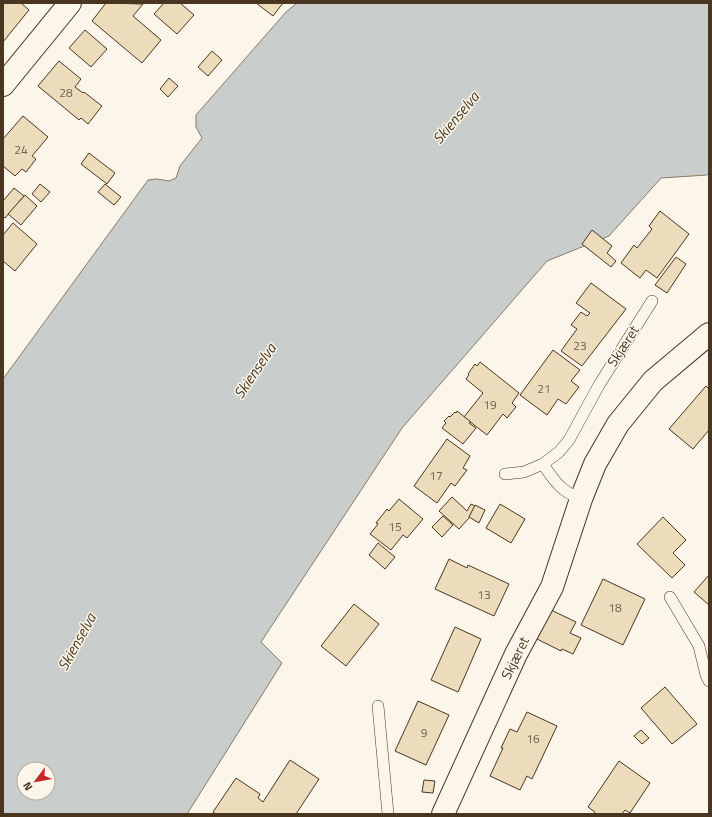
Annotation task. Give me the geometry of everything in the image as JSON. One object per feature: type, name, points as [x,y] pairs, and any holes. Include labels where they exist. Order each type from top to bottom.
[{"type":"street","points":[[3,85],[70,3]]},
{"type":"street","name":"Skjæret","points":[[443,814],[516,654],[552,587],[581,499],[595,464],[618,424],[653,381],[709,334]]},
{"type":"lane","name":"Skjæret","points":[[505,474],[524,472],[543,464],[560,452],[569,440],[599,385],[652,301]]},
{"type":"lane","points":[[543,464],[556,483],[570,495],[581,499]]},
{"type":"lane","points":[[670,597],[699,646],[708,676]]},
{"type":"lane","points":[[378,706],[388,814]]},
{"type":"water","name":"Skienselva","points":[[297,3],[709,3],[709,173],[707,175],[661,178],[609,236],[547,261],[402,428],[261,642],[282,663],[187,814],[3,814],[3,379],[148,180],[157,179],[169,181],[176,178],[180,166],[202,138],[196,127],[196,115],[286,12]]},
{"type":"building","points":[[3,3],[21,3],[29,10],[3,42]]},
{"type":"building","points":[[106,3],[143,4],[133,16],[161,40],[142,63],[92,21]]},
{"type":"building","points":[[164,3],[180,3],[194,15],[177,34],[154,14]]},
{"type":"building","points":[[256,3],[283,3],[273,16]]},
{"type":"building","points":[[85,30],[107,49],[91,67],[69,48]]},
{"type":"building","points":[[212,51],[222,60],[208,76],[198,67]]},
{"type":"building","points":[[59,61],[81,79],[75,87],[102,106],[88,124],[81,118],[79,120],[38,86]]},
{"type":"building","points":[[169,78],[178,86],[168,97],[160,89]]},
{"type":"building","points":[[23,116],[48,137],[32,156],[36,159],[26,172],[22,169],[15,176],[3,166],[3,139]]},
{"type":"building","points":[[89,153],[115,173],[107,184],[81,164]]},
{"type":"building","points":[[40,184],[50,192],[41,202],[32,194]]},
{"type":"building","points":[[105,184],[121,197],[114,205],[98,192]]},
{"type":"building","points":[[14,188],[24,196],[5,218],[3,216],[3,201]]},
{"type":"building","points":[[25,195],[37,206],[21,225],[8,214]]},
{"type":"building","points":[[660,211],[689,234],[657,278],[646,270],[640,278],[621,263],[634,245],[637,248],[652,229],[649,226]]},
{"type":"building","points":[[13,223],[37,244],[15,271],[3,261],[3,235]]},
{"type":"building","points":[[592,230],[612,246],[607,253],[616,261],[611,267],[582,244]]},
{"type":"building","points":[[676,257],[686,264],[667,293],[655,285]]},
{"type":"building","points":[[591,283],[626,309],[582,366],[561,351],[577,329],[571,325],[581,312],[587,316],[590,313],[576,303]]},
{"type":"building","points":[[553,350],[580,370],[571,381],[579,387],[566,404],[558,399],[547,415],[520,395]]},
{"type":"building","points":[[480,362],[519,393],[512,403],[516,407],[507,418],[503,414],[487,435],[464,417],[483,393],[466,379],[475,364],[477,366]]},
{"type":"building","points":[[706,386],[709,389],[709,430],[693,449],[669,429]]},
{"type":"building","points":[[457,411],[476,428],[463,444],[442,428],[446,423],[444,421]]},
{"type":"building","points":[[447,439],[470,456],[463,468],[467,470],[455,486],[451,483],[437,503],[414,486]]},
{"type":"building","points":[[452,497],[467,511],[471,504],[475,506],[469,518],[459,529],[439,511]]},
{"type":"building","points":[[399,499],[423,519],[407,538],[403,535],[391,550],[370,534],[378,524],[376,523],[387,509],[389,511]]},
{"type":"building","points":[[500,504],[525,519],[511,543],[486,528]]},
{"type":"building","points":[[475,505],[485,510],[479,523],[469,517]]},
{"type":"building","points":[[443,516],[453,525],[442,537],[432,527]]},
{"type":"building","points":[[663,517],[686,540],[673,553],[685,565],[672,578],[637,544]]},
{"type":"building","points":[[378,543],[395,557],[385,569],[369,555]]},
{"type":"building","points":[[449,559],[467,568],[468,565],[509,584],[494,616],[435,589]]},
{"type":"building","points":[[709,575],[709,605],[694,592]]},
{"type":"building","points":[[603,579],[645,599],[623,645],[581,625]]},
{"type":"building","points":[[354,604],[379,624],[346,666],[321,646]]},
{"type":"building","points":[[551,610],[576,622],[570,633],[581,638],[573,654],[562,649],[561,651],[537,639]]},
{"type":"building","points":[[455,627],[481,639],[458,692],[431,680]]},
{"type":"building","points":[[665,687],[697,724],[672,744],[641,708]]},
{"type":"building","points":[[418,701],[449,715],[426,765],[395,751]]},
{"type":"building","points":[[527,712],[557,726],[532,779],[527,776],[520,790],[490,776],[510,729],[517,732]]},
{"type":"building","points":[[641,730],[649,738],[642,744],[634,736]]},
{"type":"building","points":[[290,760],[319,779],[296,814],[216,814],[213,812],[236,778],[260,794],[258,798],[263,802]]},
{"type":"building","points":[[619,761],[650,783],[630,813],[625,810],[622,814],[594,814],[595,812],[588,807]]},
{"type":"building","points":[[424,780],[435,781],[433,793],[422,792]]}]
